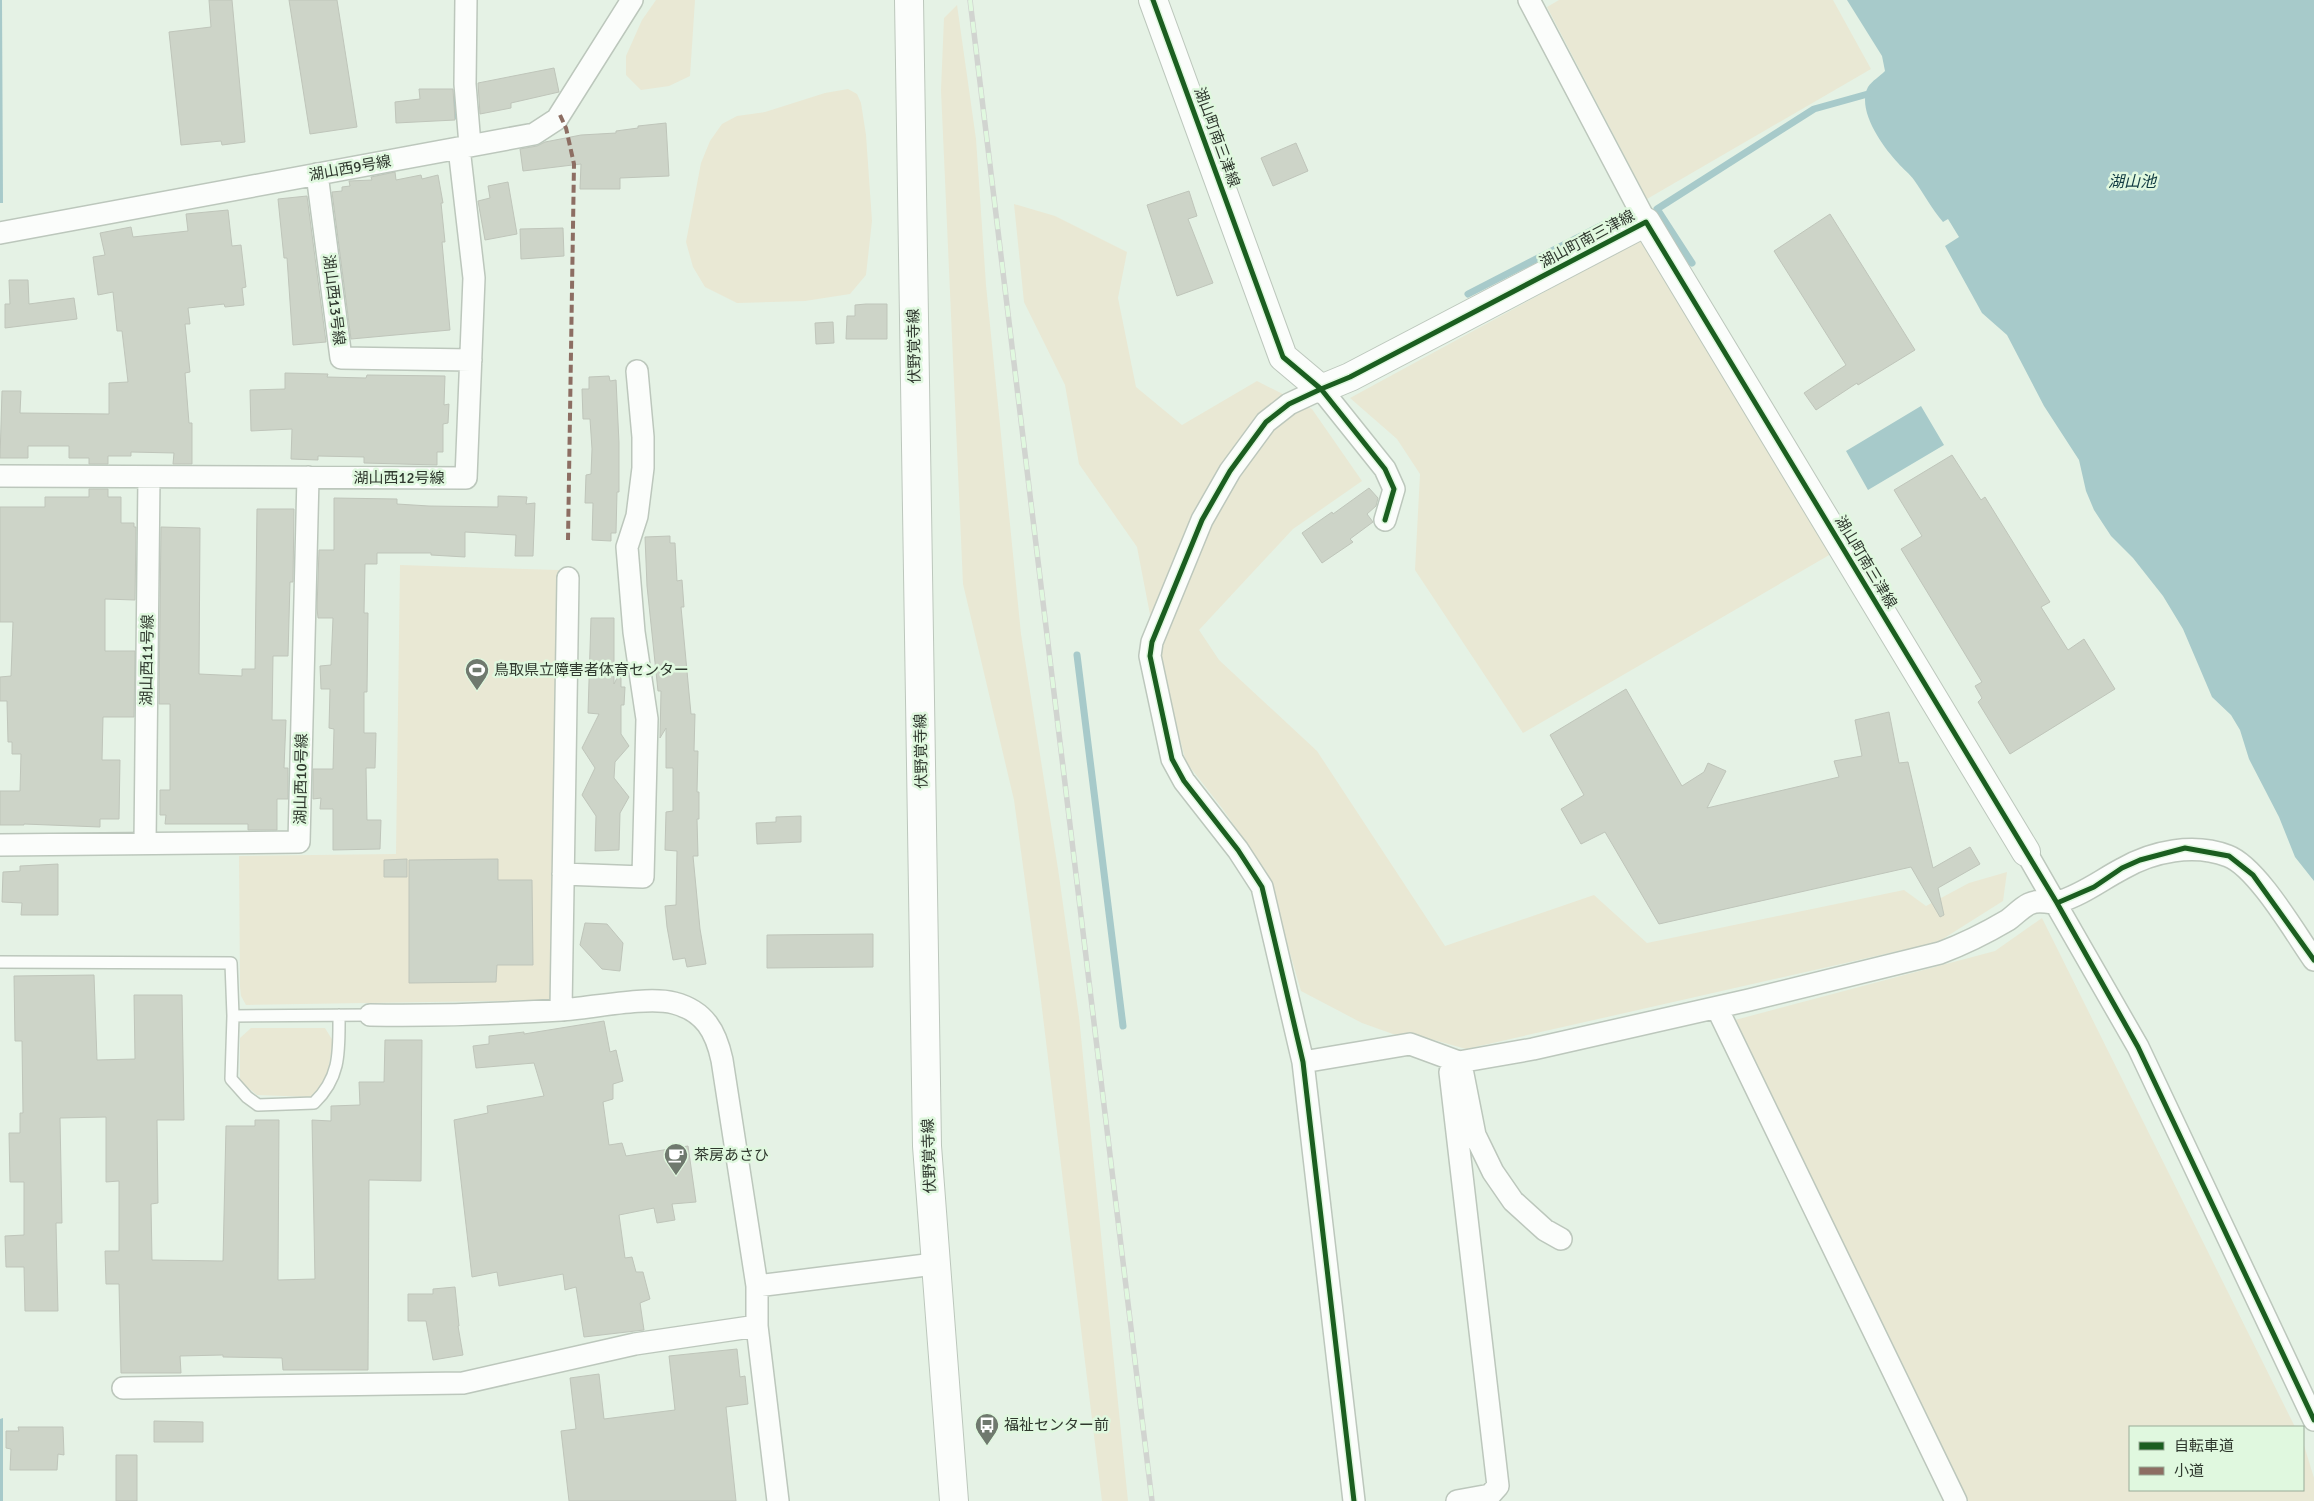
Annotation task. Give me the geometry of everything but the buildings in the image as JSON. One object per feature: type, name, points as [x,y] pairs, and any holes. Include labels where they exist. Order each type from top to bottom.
[{"type":"street","name":"湖山西12号線","points":[[0,476],[466,478],[474,278],[465,147],[466,0]]},
{"type":"street","name":"湖山西9号線","points":[[0,233],[534,134],[557,118],[632,0]]},
{"type":"street","name":"伏野覚寺線","points":[[909,0],[927,1146],[934,1264],[954,1501]]},
{"type":"street","name":"湖山町南三津線","points":[[1152,0],[1283,356],[1321,389],[1350,377],[1646,222],[2026,852]]},
{"type":"street","points":[[1529,0],[1646,222]]},
{"type":"street","name":"湖山西13号線","points":[[317,174],[341,358],[471,360]]},
{"type":"street","points":[[563,874],[643,876],[647,719],[634,632],[627,547],[637,516],[643,468],[643,437],[637,371]]},
{"type":"street","points":[[1354,1501],[1302,1062],[1262,886],[1238,850],[1184,782],[1172,759],[1150,656],[1152,642],[1202,520],[1230,471],[1266,422],[1289,404],[1321,389],[1385,469],[1394,489],[1385,520]]},
{"type":"street","name":"湖山西11号線","points":[[145,844],[149,477]]},
{"type":"street","name":"湖山西10号線","points":[[0,845],[299,842],[308,478]]},
{"type":"street","points":[[561,1010],[568,578]]},
{"type":"street","points":[[1302,1062],[1410,1044],[1459,1062],[1533,1049],[1717,1008],[1940,953],[1964,944],[2010,919],[2028,905],[2039,900],[2056,903],[2094,887],[2122,868],[2185,848],[2228,856],[2253,874],[2314,960]]},
{"type":"street","points":[[2026,852],[2138,1046],[2314,1420]]},
{"type":"street","points":[[370,1015],[416,1016],[561,1010],[653,1001],[674,1003],[695,1012],[708,1022],[718,1040],[722,1060],[757,1286],[757,1326],[778,1501]]},
{"type":"street","points":[[1717,1008],[1956,1501]]},
{"type":"street","points":[[1459,1062],[1465,1079],[1475,1135],[1494,1172],[1513,1201],[1545,1230],[1561,1239]]},
{"type":"street","points":[[1457,1501],[1490,1495],[1498,1486],[1450,1072],[1459,1062]]},
{"type":"street","points":[[757,1286],[934,1264]]},
{"type":"street","points":[[124,1388],[464,1383],[635,1344],[757,1326]]},
{"type":"lane","points":[[0,962],[231,963],[233,1016],[232,1079],[247,1097],[258,1105],[314,1103],[326,1092],[335,1075],[339,1040],[339,1016]]},
{"type":"lane","points":[[233,1016],[370,1015]]},
{"type":"green space","points":[[656,0],[695,0],[690,76],[669,86],[641,90],[626,75],[626,56],[642,20]]},
{"type":"green space","points":[[1559,0],[1833,0],[1871,69],[1647,199],[1547,7]]},
{"type":"green space","points":[[957,5],[976,139],[986,285],[1021,634],[1079,1017],[1128,1501],[1102,1501],[1039,984],[1014,800],[963,584],[941,90],[944,18]]},
{"type":"green space","points":[[848,89],[857,94],[861,103],[866,135],[872,221],[866,275],[850,294],[805,301],[737,303],[705,287],[693,267],[686,242],[701,163],[710,141],[722,124],[737,116],[765,112],[825,93]]},
{"type":"green space","points":[[1014,204],[1055,216],[1127,252],[1118,298],[1136,387],[1182,425],[1257,381],[1312,409],[1362,481],[1293,529],[1199,630],[1219,660],[1317,751],[1445,946],[1594,895],[1647,943],[1904,890],[1926,906],[1969,883],[2007,872],[2003,901],[1938,942],[1466,1049],[1420,1036],[1393,1034],[1362,1023],[1301,991],[1266,871],[1222,808],[1186,762],[1158,656],[1137,547],[1079,464],[1065,385],[1024,302]]},
{"type":"green space","points":[[1642,239],[1831,554],[1523,733],[1415,570],[1420,474],[1397,439],[1350,398]]},
{"type":"green space","name":"鳥取県立障害者体育センター","points":[[400,565],[559,570],[551,1000],[246,1005],[241,996],[240,987],[239,856],[396,854]]},
{"type":"green space","points":[[2042,918],[2295,1426],[2129,1426],[2129,1491],[2304,1491],[2304,1445],[2314,1478],[2314,1501],[1968,1501],[1735,1020],[1995,951]]},
{"type":"green space","points":[[251,1028],[325,1028],[333,1041],[327,1077],[311,1097],[257,1095],[240,1081],[240,1038]]},
{"type":"water","points":[[0,0],[2,0],[3,203],[0,203]]},
{"type":"water","name":"湖山池","points":[[1847,0],[2314,0],[2314,881],[2295,857],[2279,817],[2249,759],[2240,730],[2231,715],[2212,697],[2183,629],[2163,596],[2133,558],[2111,536],[2094,510],[2086,491],[2079,460],[2044,406],[2007,335],[1982,313],[1945,246],[1959,237],[1948,219],[1943,222],[1939,217],[1914,180],[1892,156],[1873,128],[1868,117],[1865,96],[1868,87],[1885,71],[1882,56]]},
{"type":"water","points":[[1921,406],[1944,445],[1868,490],[1846,451]]},
{"type":"water","points":[[3,1418],[3,1501],[0,1501],[0,1419]]},
{"type":"waterway","points":[[1692,263],[1657,209],[1814,109],[1875,92]]},
{"type":"waterway","points":[[456,99],[457,116]]},
{"type":"waterway","points":[[1468,294],[1610,221]]},
{"type":"waterway","points":[[1077,655],[1123,1026]]},
{"type":"railway","points":[[970,0],[1152,1501]]},
{"type":"marked path","points":[[560,115],[566,128],[574,164],[568,540]]},
{"type":"cycle path","points":[[1153,0],[1283,357],[1321,389],[1350,377],[1646,222],[2057,903],[2138,1047],[2314,1420]]},
{"type":"cycle path","points":[[1354,1501],[1303,1062],[1262,887],[1238,850],[1184,781],[1172,759],[1150,656],[1152,642],[1202,520],[1230,471],[1266,422],[1289,404],[1321,389],[1385,469],[1394,489],[1385,520]]},
{"type":"cycle path","points":[[2057,903],[2094,887],[2122,868],[2140,860],[2185,848],[2229,856],[2253,875],[2314,960]]},
{"type":"place","name":"鳥取県立障害者体育センター","points":[[477,691]]},
{"type":"place","name":"茶房あさひ","points":[[676,1176]]},
{"type":"place","name":"福祉センター前","points":[[987,1446]]}]
